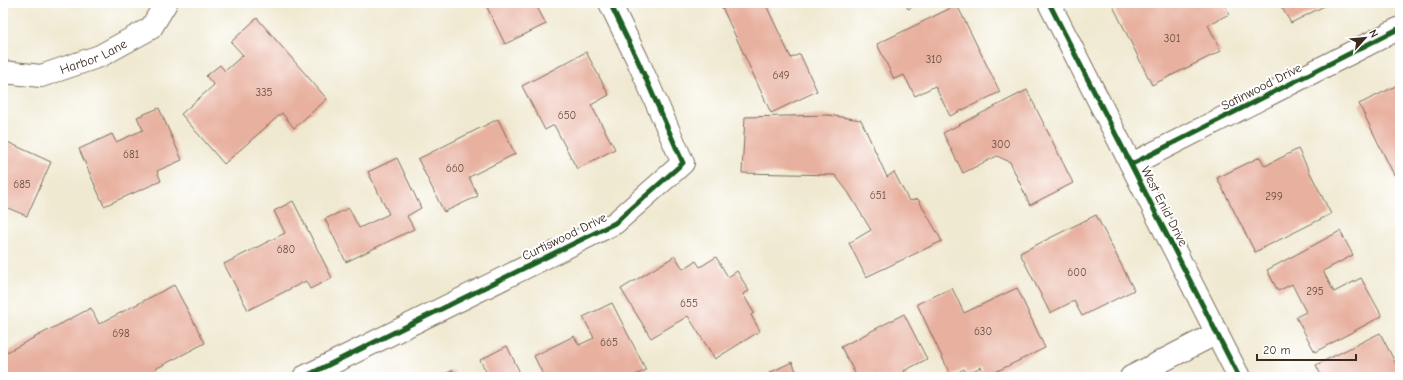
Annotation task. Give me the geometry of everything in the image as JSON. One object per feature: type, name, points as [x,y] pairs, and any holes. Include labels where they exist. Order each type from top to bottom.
[{"type":"street","name":"Harbor Lane","points":[[3,72],[41,76],[100,56],[151,28],[166,3]]},
{"type":"street","name":"Curtiswood Drive","points":[[304,377],[615,223],[684,163],[610,3]]},
{"type":"street","name":"West Enid Drive","points":[[1049,3],[1239,377]]},
{"type":"street","name":"Satinwood Drive","points":[[1132,164],[1400,28]]},
{"type":"street","points":[[1131,377],[1217,333]]},
{"type":"building","points":[[485,3],[535,3],[546,24],[505,44]]},
{"type":"building","points":[[731,3],[765,3],[791,58],[800,54],[817,91],[771,113],[722,7]]},
{"type":"building","points":[[905,3],[920,3],[908,9]]},
{"type":"building","points":[[1224,3],[1229,14],[1208,25],[1221,51],[1152,85],[1112,4]]},
{"type":"building","points":[[1279,3],[1330,3],[1291,23]]},
{"type":"building","points":[[957,5],[1000,92],[950,116],[935,86],[915,96],[904,75],[894,79],[877,44]]},
{"type":"building","points":[[257,18],[327,99],[294,128],[282,113],[224,164],[181,114],[214,85],[206,76],[220,65],[225,71],[243,55],[231,42]]},
{"type":"building","points":[[586,52],[609,95],[591,105],[615,149],[577,169],[554,125],[545,130],[522,86]]},
{"type":"building","points":[[1400,84],[1400,172],[1394,175],[1359,104]]},
{"type":"building","points":[[1027,90],[1073,183],[1030,205],[1010,162],[997,156],[963,173],[943,133]]},
{"type":"building","points":[[159,108],[182,160],[157,171],[161,181],[104,206],[79,149],[112,134],[116,142],[143,130],[137,117]]},
{"type":"building","points":[[828,115],[861,120],[887,177],[894,172],[909,201],[918,199],[942,241],[866,277],[849,243],[871,230],[848,192],[835,175],[742,173],[745,117]]},
{"type":"building","points":[[498,119],[515,154],[469,177],[478,196],[444,212],[418,159]]},
{"type":"building","points":[[3,140],[51,162],[27,216],[3,206]]},
{"type":"building","points":[[1298,149],[1331,214],[1255,252],[1217,178],[1260,157],[1265,166]]},
{"type":"building","points":[[397,158],[421,208],[407,216],[414,229],[346,262],[325,219],[349,208],[359,228],[389,214],[368,172]]},
{"type":"building","points":[[293,201],[332,278],[310,289],[306,281],[248,310],[224,264],[285,233],[274,211]]},
{"type":"building","points":[[1096,215],[1134,290],[1082,316],[1074,301],[1050,313],[1020,253]]},
{"type":"building","points":[[1340,231],[1353,255],[1323,271],[1334,292],[1361,278],[1382,316],[1315,352],[1296,317],[1306,312],[1292,284],[1278,291],[1267,270]]},
{"type":"building","points":[[675,256],[683,269],[696,261],[700,267],[716,257],[728,277],[737,271],[749,291],[743,294],[754,313],[751,315],[760,331],[715,359],[688,316],[651,338],[621,289]]},
{"type":"building","points":[[174,285],[205,343],[140,377],[3,377],[3,354],[91,308],[99,324]]},
{"type":"building","points":[[952,288],[964,313],[1017,288],[1045,348],[985,377],[981,367],[967,374],[964,369],[951,376],[917,304]]},
{"type":"building","points":[[612,303],[646,370],[631,377],[544,377],[534,356],[574,336],[579,345],[594,338],[583,317]]},
{"type":"building","points":[[904,314],[927,359],[904,371],[908,377],[857,377],[841,347]]},
{"type":"building","points":[[1380,333],[1400,372],[1400,377],[1322,377],[1316,365]]},
{"type":"building","points":[[507,346],[522,377],[489,377],[480,360]]},
{"type":"building","points":[[792,362],[799,377],[771,377],[769,373]]},
{"type":"building","points":[[453,370],[456,377],[440,377]]},
{"type":"cycle path","points":[[304,377],[615,223],[683,163],[638,61],[610,3]]},
{"type":"cycle path","points":[[1049,3],[1239,377]]},
{"type":"cycle path","points":[[1132,164],[1400,28]]}]
